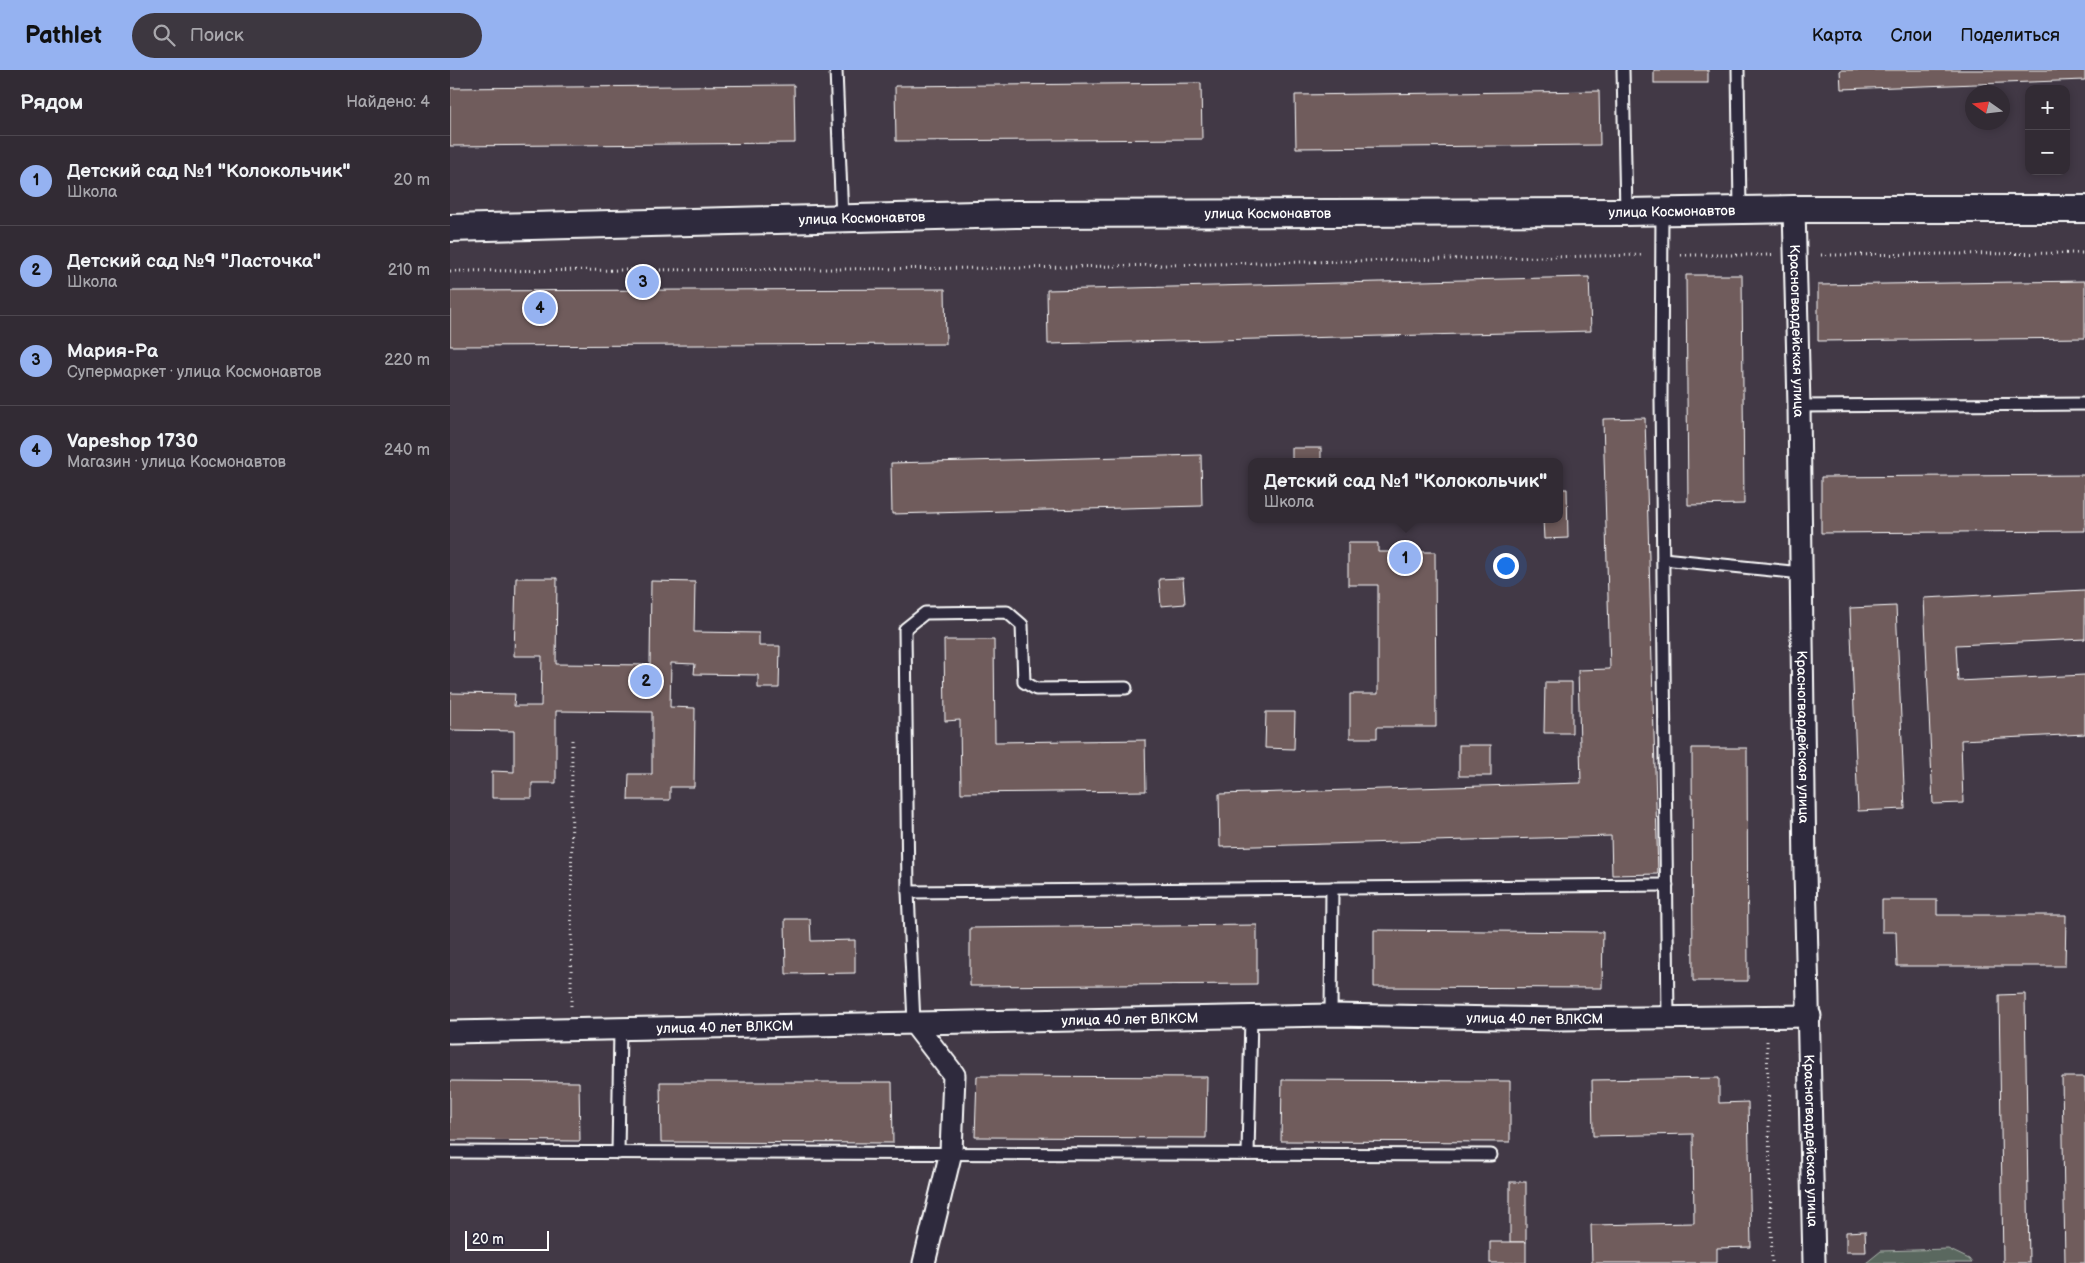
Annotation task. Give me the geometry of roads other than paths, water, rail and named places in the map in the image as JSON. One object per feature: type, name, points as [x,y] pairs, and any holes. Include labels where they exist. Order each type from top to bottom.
[{"type":"street","name":"Красногвардейская улица","points":[[1794,209],[1802,573],[1805,871],[1810,1016],[1814,1263]]},
{"type":"street","name":"улица Космонавтов","points":[[450,228],[1016,214],[2085,209]]},
{"type":"street","name":"улица 40 лет ВЛКСМ","points":[[450,1032],[1331,1015],[1558,1019],[1810,1016]]},
{"type":"street","points":[[914,1023],[954,1075],[951,1152],[924,1263]]},
{"type":"lane","points":[[836,70],[842,219]]},
{"type":"lane","points":[[1623,70],[1626,212]]},
{"type":"lane","points":[[1738,70],[1740,210]]},
{"type":"lane","points":[[1662,211],[1663,558],[1668,1017]]},
{"type":"lane","points":[[1799,406],[2085,404]]},
{"type":"lane","points":[[1663,558],[1802,573]]},
{"type":"lane","points":[[914,1023],[908,892],[905,629],[925,613],[1007,612],[1022,625],[1024,682],[1036,690],[1126,688]]},
{"type":"lane","points":[[908,892],[1667,885]]},
{"type":"lane","points":[[1331,1015],[1332,888]]},
{"type":"lane","points":[[1248,1154],[1252,1016]]},
{"type":"lane","points":[[618,1153],[620,1029]]},
{"type":"lane","points":[[450,1152],[1490,1155]]},
{"type":"place","name":"Мария-Ра","points":[[643,282]]},
{"type":"place","name":"Vapeshop 1730","points":[[540,308]]},
{"type":"place","name":"Детский сад №1 \"Колокольчик\"","points":[[1405,558]]},
{"type":"place","name":"Детский сад №9 \"Ласточка\"","points":[[646,681]]}]
